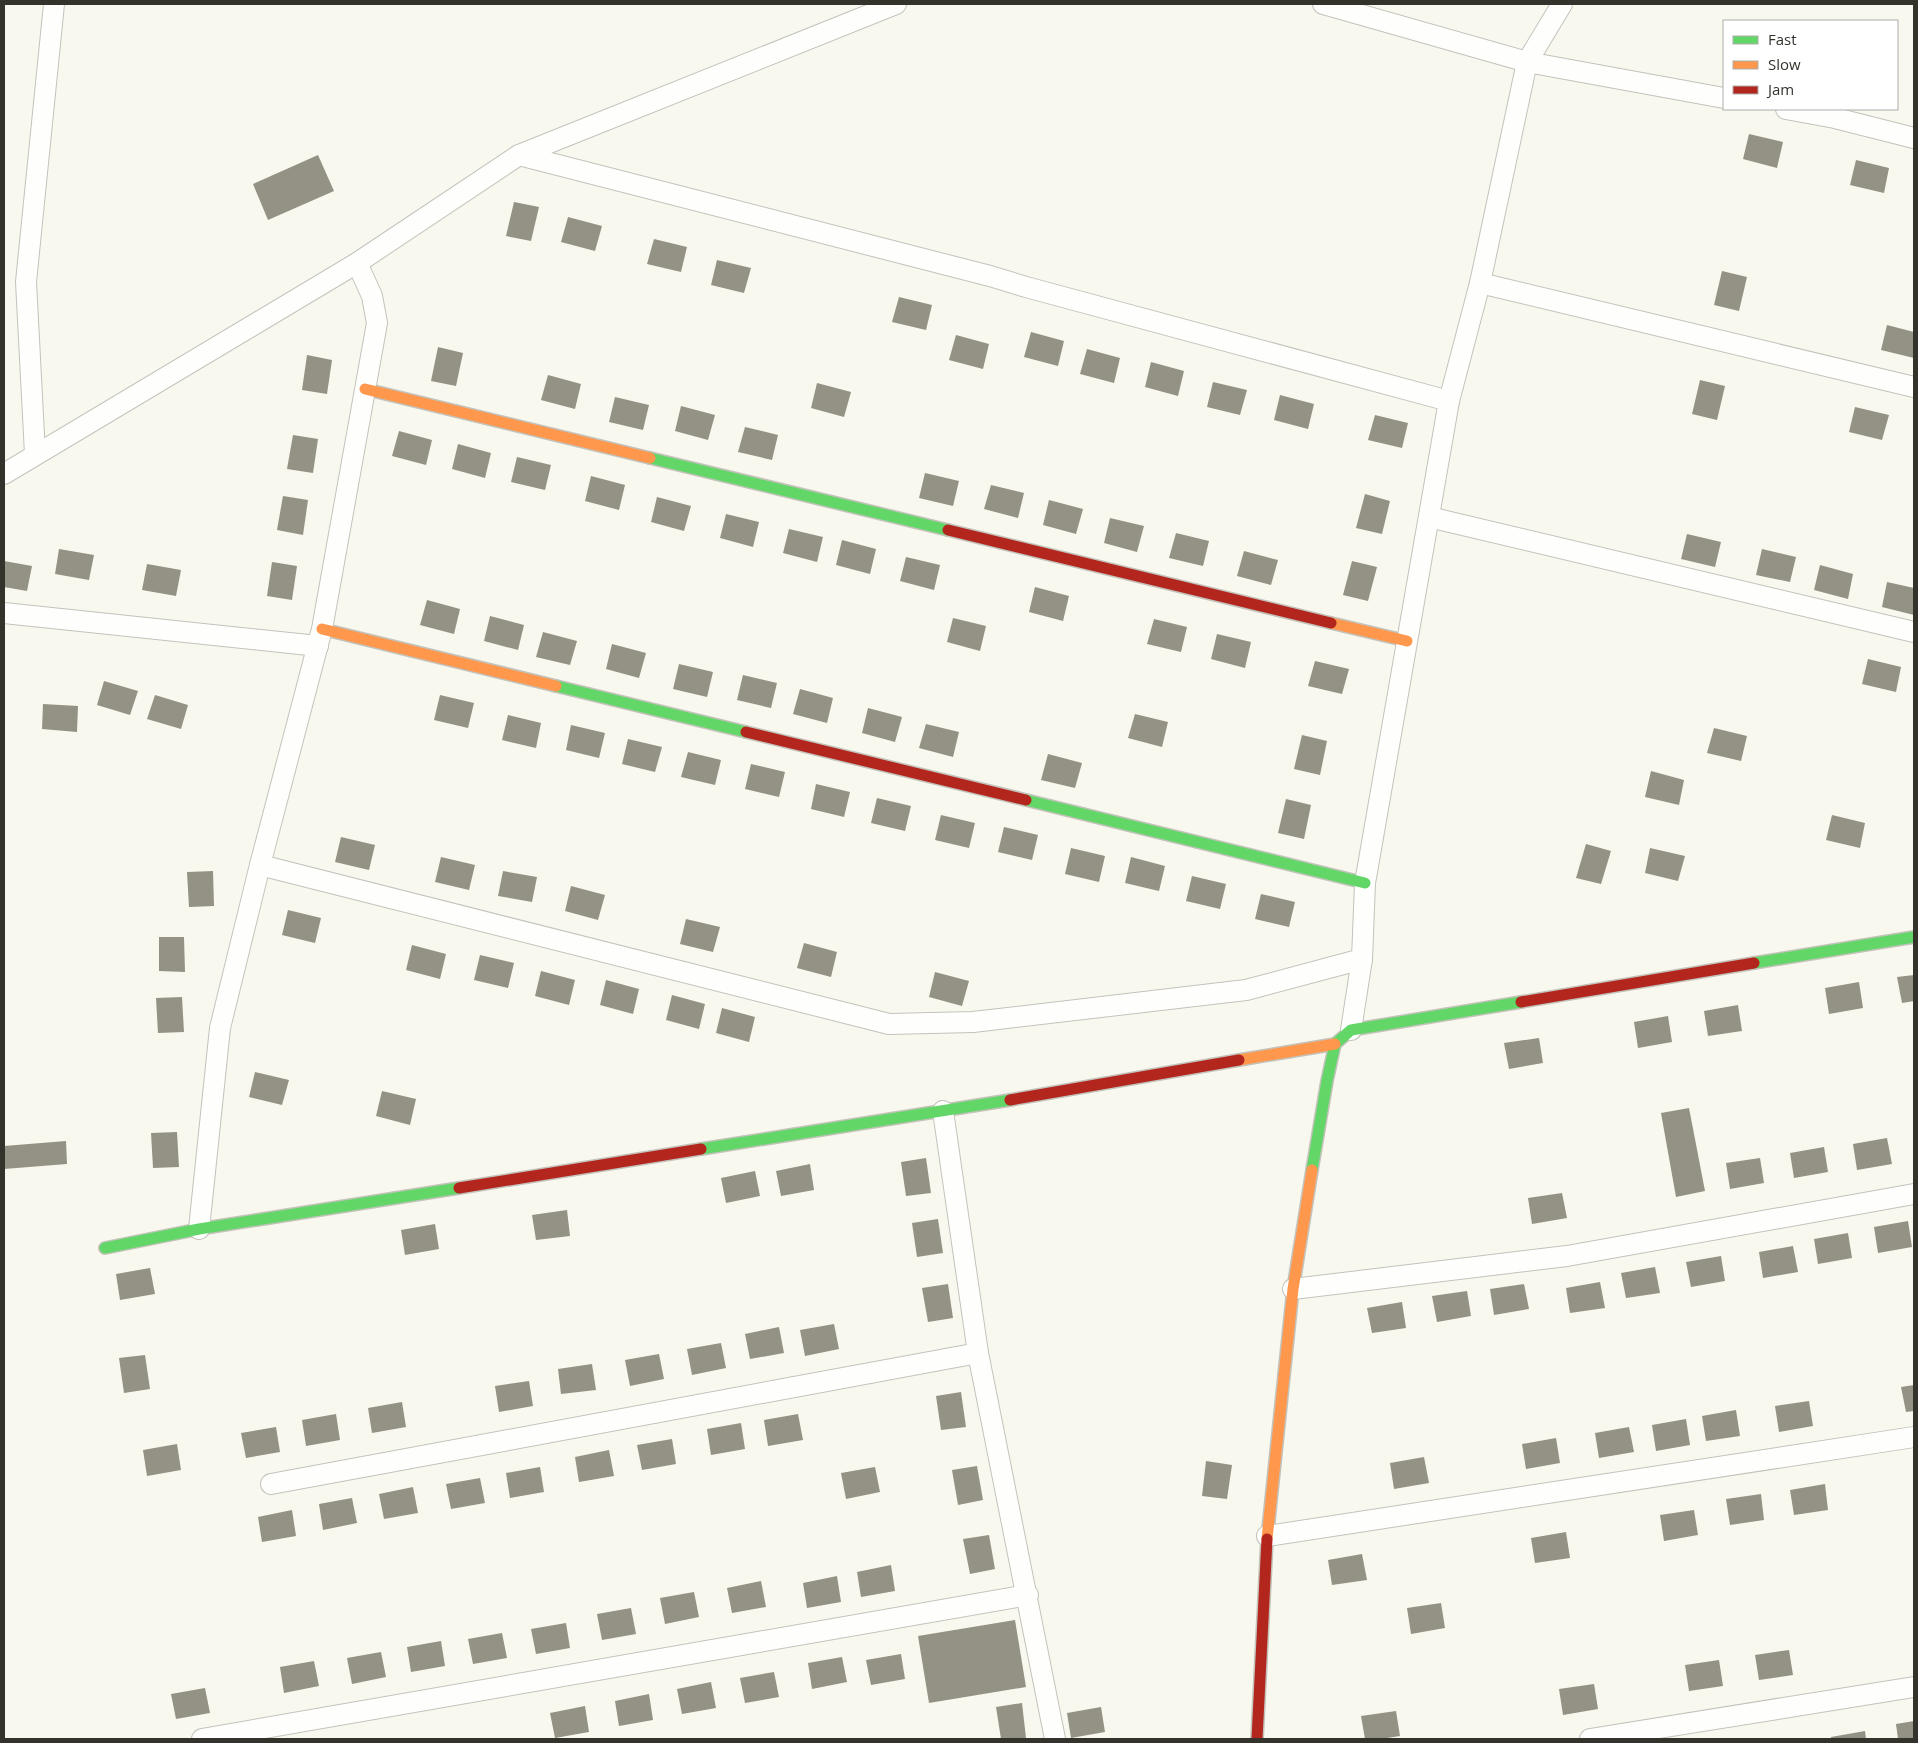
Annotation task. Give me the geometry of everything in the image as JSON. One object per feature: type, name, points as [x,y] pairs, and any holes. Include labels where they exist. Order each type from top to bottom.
[{"type":"street","points":[[35,454],[26,282],[54,4]]},
{"type":"street","points":[[4,474],[357,263],[520,155],[896,4]]},
{"type":"street","points":[[1324,4],[1527,62],[1723,98]]},
{"type":"street","points":[[1351,1030],[1362,959],[1365,883],[1449,401],[1480,283],[1527,62],[1562,4]]},
{"type":"street","points":[[1791,110],[1835,118],[1914,138]]},
{"type":"street","points":[[520,155],[990,276],[1035,290],[1449,401]]},
{"type":"street","points":[[199,1229],[220,1028],[260,865],[320,638],[377,324],[372,296],[357,263]]},
{"type":"street","points":[[1480,283],[1914,387]]},
{"type":"street","points":[[365,389],[1407,641]]},
{"type":"street","points":[[1429,517],[1914,632]]},
{"type":"street","points":[[4,613],[320,638],[1365,883]]},
{"type":"street","points":[[260,865],[889,1024],[972,1022],[1246,990],[1362,959]]},
{"type":"street","points":[[105,1248],[199,1229],[943,1110],[1335,1044],[1351,1030],[1914,937]]},
{"type":"street","points":[[1257,1739],[1267,1536],[1293,1289],[1327,1081],[1335,1044]]},
{"type":"street","points":[[943,1110],[978,1353],[1028,1595],[1055,1739]]},
{"type":"street","points":[[1293,1289],[1567,1256],[1914,1194]]},
{"type":"street","points":[[271,1484],[978,1353]]},
{"type":"street","points":[[1267,1536],[1914,1437]]},
{"type":"street","points":[[202,1739],[1028,1595]]},
{"type":"street","points":[[1590,1739],[1914,1687]]},
{"type":"building","points":[[1749,134],[1783,142],[1777,168],[1743,159]]},
{"type":"building","points":[[318,155],[334,191],[268,220],[253,184]]},
{"type":"building","points":[[1856,160],[1889,168],[1884,193],[1850,185]]},
{"type":"building","points":[[514,202],[539,207],[531,241],[506,236]]},
{"type":"building","points":[[568,217],[602,226],[595,251],[561,242]]},
{"type":"building","points":[[654,239],[687,247],[681,272],[647,264]]},
{"type":"building","points":[[717,260],[751,268],[744,293],[711,285]]},
{"type":"building","points":[[1722,271],[1747,277],[1739,311],[1714,305]]},
{"type":"building","points":[[899,297],[932,305],[926,330],[892,322]]},
{"type":"building","points":[[1887,325],[1914,332],[1914,358],[1881,350]]},
{"type":"building","points":[[1031,332],[1064,341],[1058,366],[1024,357]]},
{"type":"building","points":[[956,335],[989,344],[983,369],[949,360]]},
{"type":"building","points":[[438,347],[463,353],[456,386],[431,381]]},
{"type":"building","points":[[1087,349],[1120,358],[1114,383],[1080,374]]},
{"type":"building","points":[[307,355],[332,360],[327,394],[302,390]]},
{"type":"building","points":[[1151,362],[1184,371],[1178,396],[1145,387]]},
{"type":"building","points":[[548,375],[581,384],[575,409],[541,400]]},
{"type":"building","points":[[1700,380],[1725,386],[1717,420],[1692,414]]},
{"type":"building","points":[[1213,382],[1247,390],[1240,415],[1207,407]]},
{"type":"building","points":[[817,383],[851,392],[844,417],[811,408]]},
{"type":"building","points":[[1280,395],[1314,404],[1308,429],[1274,420]]},
{"type":"building","points":[[615,397],[649,405],[643,430],[609,422]]},
{"type":"building","points":[[681,406],[715,415],[708,440],[675,431]]},
{"type":"building","points":[[1855,407],[1889,415],[1882,440],[1849,432]]},
{"type":"building","points":[[1375,415],[1408,423],[1402,448],[1368,440]]},
{"type":"building","points":[[745,427],[778,435],[772,460],[738,452]]},
{"type":"building","points":[[399,431],[432,440],[426,465],[392,456]]},
{"type":"building","points":[[293,435],[318,439],[313,473],[287,469]]},
{"type":"building","points":[[458,444],[491,453],[485,478],[452,469]]},
{"type":"building","points":[[517,457],[551,465],[545,490],[511,482]]},
{"type":"building","points":[[925,473],[959,481],[953,506],[919,498]]},
{"type":"building","points":[[591,476],[625,485],[619,510],[585,501]]},
{"type":"building","points":[[991,485],[1024,493],[1018,518],[984,509]]},
{"type":"building","points":[[1365,494],[1390,501],[1382,534],[1356,528]]},
{"type":"building","points":[[283,496],[308,500],[303,535],[277,530]]},
{"type":"building","points":[[657,497],[691,506],[684,531],[651,522]]},
{"type":"building","points":[[1049,500],[1083,509],[1076,534],[1043,525]]},
{"type":"building","points":[[726,514],[759,522],[753,547],[720,538]]},
{"type":"building","points":[[1110,518],[1144,526],[1137,552],[1104,543]]},
{"type":"building","points":[[789,529],[823,537],[817,562],[783,553]]},
{"type":"building","points":[[1176,533],[1209,541],[1203,566],[1169,558]]},
{"type":"building","points":[[1687,534],[1721,542],[1715,567],[1681,559]]},
{"type":"building","points":[[842,540],[876,549],[870,574],[836,565]]},
{"type":"building","points":[[59,549],[94,555],[89,580],[55,574]]},
{"type":"building","points":[[1762,549],[1796,557],[1790,582],[1756,575]]},
{"type":"building","points":[[1244,551],[1278,560],[1271,585],[1237,576]]},
{"type":"building","points":[[906,557],[940,565],[934,590],[900,581]]},
{"type":"building","points":[[4,561],[32,566],[27,591],[4,587]]},
{"type":"building","points":[[1352,561],[1377,567],[1368,601],[1343,595]]},
{"type":"building","points":[[272,562],[297,566],[292,600],[267,596]]},
{"type":"building","points":[[147,564],[181,570],[176,596],[142,590]]},
{"type":"building","points":[[1820,565],[1853,574],[1848,599],[1814,590]]},
{"type":"building","points":[[1887,582],[1914,588],[1914,615],[1882,607]]},
{"type":"building","points":[[1035,587],[1069,596],[1063,621],[1029,612]]},
{"type":"building","points":[[427,600],[460,609],[454,634],[420,625]]},
{"type":"building","points":[[490,616],[524,625],[518,650],[484,641]]},
{"type":"building","points":[[953,618],[986,626],[980,651],[947,642]]},
{"type":"building","points":[[1154,619],[1187,627],[1181,652],[1147,644]]},
{"type":"building","points":[[543,632],[577,641],[570,665],[536,657]]},
{"type":"building","points":[[1217,634],[1251,642],[1245,668],[1211,659]]},
{"type":"building","points":[[612,644],[646,653],[639,678],[606,669]]},
{"type":"building","points":[[1868,659],[1901,667],[1896,692],[1862,684]]},
{"type":"building","points":[[1315,661],[1349,669],[1342,694],[1308,686]]},
{"type":"building","points":[[679,664],[713,672],[707,697],[673,689]]},
{"type":"building","points":[[743,675],[777,683],[771,708],[737,700]]},
{"type":"building","points":[[104,681],[138,691],[130,715],[97,705]]},
{"type":"building","points":[[800,689],[833,698],[827,723],[793,714]]},
{"type":"building","points":[[155,695],[188,705],[181,729],[147,719]]},
{"type":"building","points":[[440,695],[474,703],[468,728],[434,720]]},
{"type":"building","points":[[43,704],[78,706],[77,732],[42,729]]},
{"type":"building","points":[[868,708],[902,717],[895,742],[862,733]]},
{"type":"building","points":[[1135,714],[1168,722],[1162,747],[1128,738]]},
{"type":"building","points":[[508,715],[541,723],[536,748],[502,740]]},
{"type":"building","points":[[926,724],[959,732],[953,757],[919,748]]},
{"type":"building","points":[[571,725],[605,733],[599,758],[566,750]]},
{"type":"building","points":[[1714,728],[1747,736],[1741,761],[1707,753]]},
{"type":"building","points":[[1302,735],[1327,741],[1320,775],[1294,769]]},
{"type":"building","points":[[628,739],[662,747],[655,772],[622,764]]},
{"type":"building","points":[[688,752],[721,760],[715,785],[681,777]]},
{"type":"building","points":[[1048,754],[1082,763],[1075,788],[1041,780]]},
{"type":"building","points":[[751,764],[785,772],[779,797],[745,789]]},
{"type":"building","points":[[1651,771],[1684,780],[1679,805],[1645,797]]},
{"type":"building","points":[[816,784],[850,792],[844,817],[811,809]]},
{"type":"building","points":[[877,798],[911,806],[905,831],[871,823]]},
{"type":"building","points":[[1286,799],[1311,805],[1304,839],[1278,833]]},
{"type":"building","points":[[941,815],[975,823],[969,848],[935,840]]},
{"type":"building","points":[[1832,815],[1865,823],[1860,848],[1826,840]]},
{"type":"building","points":[[1004,827],[1038,835],[1032,860],[998,852]]},
{"type":"building","points":[[341,837],[375,845],[369,870],[335,862]]},
{"type":"building","points":[[1586,844],[1611,851],[1601,884],[1576,878]]},
{"type":"building","points":[[1071,848],[1105,856],[1099,882],[1065,874]]},
{"type":"building","points":[[1650,848],[1685,856],[1678,881],[1645,873]]},
{"type":"building","points":[[441,857],[475,865],[469,890],[435,882]]},
{"type":"building","points":[[1131,857],[1165,866],[1159,891],[1125,883]]},
{"type":"building","points":[[213,871],[214,906],[189,907],[187,872]]},
{"type":"building","points":[[503,871],[537,877],[532,902],[498,896]]},
{"type":"building","points":[[1192,876],[1226,884],[1220,909],[1186,901]]},
{"type":"building","points":[[571,886],[605,895],[598,920],[565,911]]},
{"type":"building","points":[[1261,894],[1295,902],[1289,927],[1255,919]]},
{"type":"building","points":[[288,910],[321,918],[315,943],[282,935]]},
{"type":"building","points":[[686,919],[720,927],[713,952],[680,944]]},
{"type":"building","points":[[159,937],[184,937],[185,972],[159,971]]},
{"type":"building","points":[[804,943],[837,952],[831,977],[797,968]]},
{"type":"building","points":[[412,945],[446,954],[440,979],[406,970]]},
{"type":"building","points":[[480,955],[514,963],[508,988],[474,980]]},
{"type":"building","points":[[541,971],[575,980],[569,1005],[535,996]]},
{"type":"building","points":[[935,972],[969,981],[962,1006],[929,997]]},
{"type":"building","points":[[1914,975],[1914,1001],[1902,1003],[1897,977]]},
{"type":"building","points":[[606,980],[639,989],[633,1014],[600,1005]]},
{"type":"building","points":[[1859,982],[1863,1008],[1829,1014],[1825,988]]},
{"type":"building","points":[[672,995],[705,1004],[699,1029],[666,1020]]},
{"type":"building","points":[[182,997],[184,1032],[158,1033],[156,998]]},
{"type":"building","points":[[1738,1005],[1742,1031],[1708,1036],[1704,1011]]},
{"type":"building","points":[[722,1008],[755,1017],[749,1042],[716,1033]]},
{"type":"building","points":[[1668,1016],[1672,1042],[1638,1048],[1634,1022]]},
{"type":"building","points":[[1539,1038],[1543,1063],[1509,1069],[1504,1043]]},
{"type":"building","points":[[255,1072],[289,1080],[282,1105],[249,1097]]},
{"type":"building","points":[[382,1091],[416,1099],[410,1125],[376,1116]]},
{"type":"building","points":[[1689,1108],[1705,1191],[1676,1197],[1661,1113]]},
{"type":"building","points":[[177,1132],[179,1167],[153,1168],[151,1133]]},
{"type":"building","points":[[1887,1138],[1892,1164],[1857,1170],[1853,1144]]},
{"type":"building","points":[[66,1141],[67,1164],[4,1169],[4,1146]]},
{"type":"building","points":[[1824,1147],[1828,1172],[1794,1178],[1790,1153]]},
{"type":"building","points":[[926,1158],[931,1193],[906,1196],[901,1162]]},
{"type":"building","points":[[1760,1158],[1764,1183],[1730,1189],[1726,1163]]},
{"type":"building","points":[[810,1164],[814,1190],[781,1196],[776,1171]]},
{"type":"building","points":[[755,1171],[760,1196],[726,1203],[721,1178]]},
{"type":"building","points":[[1562,1193],[1567,1218],[1532,1224],[1528,1198]]},
{"type":"building","points":[[567,1210],[570,1236],[536,1240],[532,1215]]},
{"type":"building","points":[[938,1219],[943,1253],[917,1257],[912,1223]]},
{"type":"building","points":[[1908,1221],[1912,1247],[1878,1253],[1874,1227]]},
{"type":"building","points":[[435,1224],[439,1249],[405,1255],[401,1230]]},
{"type":"building","points":[[1848,1233],[1852,1258],[1818,1264],[1814,1239]]},
{"type":"building","points":[[1793,1246],[1798,1272],[1763,1278],[1759,1252]]},
{"type":"building","points":[[1721,1256],[1725,1281],[1691,1287],[1686,1262]]},
{"type":"building","points":[[1655,1267],[1660,1293],[1626,1298],[1621,1273]]},
{"type":"building","points":[[150,1268],[155,1294],[120,1300],[116,1274]]},
{"type":"building","points":[[1600,1282],[1605,1308],[1570,1313],[1566,1288]]},
{"type":"building","points":[[948,1284],[953,1318],[928,1322],[922,1288]]},
{"type":"building","points":[[1524,1284],[1529,1309],[1494,1315],[1490,1289]]},
{"type":"building","points":[[1467,1291],[1471,1316],[1437,1322],[1432,1296]]},
{"type":"building","points":[[1402,1302],[1406,1328],[1372,1333],[1367,1308]]},
{"type":"building","points":[[834,1324],[839,1349],[805,1356],[800,1330]]},
{"type":"building","points":[[779,1327],[784,1353],[750,1359],[745,1334]]},
{"type":"building","points":[[721,1343],[726,1368],[692,1375],[687,1349]]},
{"type":"building","points":[[659,1354],[664,1379],[630,1386],[625,1360]]},
{"type":"building","points":[[145,1355],[150,1389],[124,1393],[119,1358]]},
{"type":"building","points":[[592,1364],[596,1390],[561,1394],[558,1369]]},
{"type":"building","points":[[529,1381],[533,1406],[499,1412],[495,1386]]},
{"type":"building","points":[[1914,1385],[1914,1411],[1906,1412],[1901,1387]]},
{"type":"building","points":[[961,1392],[966,1427],[941,1430],[936,1396]]},
{"type":"building","points":[[1809,1401],[1813,1426],[1779,1432],[1775,1406]]},
{"type":"building","points":[[402,1402],[406,1427],[372,1433],[368,1408]]},
{"type":"building","points":[[1736,1410],[1740,1436],[1706,1441],[1702,1416]]},
{"type":"building","points":[[336,1414],[340,1440],[306,1446],[302,1420]]},
{"type":"building","points":[[798,1414],[803,1440],[768,1446],[764,1420]]},
{"type":"building","points":[[1686,1419],[1690,1445],[1656,1451],[1652,1425]]},
{"type":"building","points":[[741,1423],[745,1449],[711,1455],[707,1429]]},
{"type":"building","points":[[276,1427],[280,1452],[246,1458],[241,1433]]},
{"type":"building","points":[[1629,1427],[1634,1452],[1599,1458],[1595,1433]]},
{"type":"building","points":[[1556,1438],[1560,1463],[1526,1469],[1522,1444]]},
{"type":"building","points":[[672,1439],[676,1464],[642,1470],[637,1445]]},
{"type":"building","points":[[177,1444],[181,1470],[147,1476],[143,1450]]},
{"type":"building","points":[[609,1450],[614,1476],[579,1482],[575,1457]]},
{"type":"building","points":[[1424,1457],[1429,1483],[1394,1489],[1390,1463]]},
{"type":"building","points":[[1206,1461],[1232,1465],[1227,1499],[1202,1496]]},
{"type":"building","points":[[977,1466],[983,1500],[958,1505],[952,1470]]},
{"type":"building","points":[[540,1467],[544,1492],[510,1498],[506,1473]]},
{"type":"building","points":[[875,1467],[880,1492],[846,1499],[841,1473]]},
{"type":"building","points":[[480,1478],[485,1503],[451,1509],[446,1484]]},
{"type":"building","points":[[1825,1484],[1828,1510],[1794,1515],[1790,1490]]},
{"type":"building","points":[[413,1487],[418,1513],[384,1519],[379,1494]]},
{"type":"building","points":[[1761,1494],[1764,1520],[1730,1525],[1726,1499]]},
{"type":"building","points":[[352,1498],[357,1523],[323,1530],[319,1504]]},
{"type":"building","points":[[292,1510],[296,1536],[262,1542],[258,1517]]},
{"type":"building","points":[[1694,1510],[1698,1535],[1664,1541],[1660,1515]]},
{"type":"building","points":[[1566,1532],[1570,1558],[1535,1563],[1531,1538]]},
{"type":"building","points":[[989,1535],[995,1569],[970,1574],[963,1539]]},
{"type":"building","points":[[1362,1554],[1367,1580],[1332,1585],[1328,1560]]},
{"type":"building","points":[[891,1565],[895,1591],[861,1597],[857,1572]]},
{"type":"building","points":[[837,1576],[841,1602],[807,1608],[803,1583]]},
{"type":"building","points":[[761,1581],[766,1607],[732,1613],[727,1588]]},
{"type":"building","points":[[694,1592],[699,1617],[665,1624],[660,1598]]},
{"type":"building","points":[[1441,1603],[1445,1628],[1411,1634],[1407,1608]]},
{"type":"building","points":[[631,1608],[636,1634],[602,1640],[597,1614]]},
{"type":"building","points":[[1015,1620],[1026,1687],[929,1703],[918,1636]]},
{"type":"building","points":[[566,1623],[570,1648],[536,1654],[531,1629]]},
{"type":"building","points":[[502,1633],[507,1658],[473,1664],[468,1639]]},
{"type":"building","points":[[441,1641],[445,1666],[411,1672],[407,1647]]},
{"type":"building","points":[[1789,1650],[1793,1675],[1759,1680],[1755,1655]]},
{"type":"building","points":[[381,1652],[386,1677],[352,1684],[347,1658]]},
{"type":"building","points":[[901,1654],[905,1679],[871,1685],[866,1660]]},
{"type":"building","points":[[842,1657],[847,1682],[812,1689],[808,1663]]},
{"type":"building","points":[[1719,1660],[1723,1686],[1689,1691],[1685,1665]]},
{"type":"building","points":[[314,1661],[319,1686],[284,1693],[280,1667]]},
{"type":"building","points":[[774,1672],[779,1697],[745,1703],[740,1678]]},
{"type":"building","points":[[711,1682],[716,1708],[682,1714],[677,1689]]},
{"type":"building","points":[[1594,1684],[1598,1709],[1563,1715],[1559,1689]]},
{"type":"building","points":[[205,1688],[210,1713],[176,1719],[171,1694]]},
{"type":"building","points":[[649,1694],[653,1720],[619,1726],[615,1701]]},
{"type":"building","points":[[1022,1703],[1026,1738],[1001,1739],[996,1707]]},
{"type":"building","points":[[585,1706],[589,1732],[555,1738],[550,1713]]},
{"type":"building","points":[[1101,1707],[1105,1732],[1071,1738],[1067,1713]]},
{"type":"building","points":[[1396,1711],[1400,1736],[1365,1739],[1361,1716]]},
{"type":"building","points":[[1914,1721],[1914,1739],[1898,1739],[1896,1724]]},
{"type":"building","points":[[1865,1731],[1866,1739],[1831,1739],[1831,1737]]},
{"type":"traffic: fast","points":[[650,458],[948,530]]},
{"type":"traffic: fast","points":[[556,686],[746,732]]},
{"type":"traffic: fast","points":[[1026,800],[1365,883]]},
{"type":"traffic: fast","points":[[1754,963],[1914,937]]},
{"type":"traffic: fast","points":[[1312,1170],[1335,1044],[1351,1030],[1521,1002]]},
{"type":"traffic: fast","points":[[701,1149],[1010,1100]]},
{"type":"traffic: fast","points":[[105,1248],[199,1229],[459,1188]]},
{"type":"traffic: slow","points":[[365,389],[650,458]]},
{"type":"traffic: slow","points":[[1331,623],[1407,641]]},
{"type":"traffic: slow","points":[[322,629],[556,686]]},
{"type":"traffic: slow","points":[[1239,1060],[1335,1044]]},
{"type":"traffic: slow","points":[[1267,1539],[1293,1289],[1312,1170]]},
{"type":"traffic: jam","points":[[948,530],[1331,623]]},
{"type":"traffic: jam","points":[[746,732],[1026,800]]},
{"type":"traffic: jam","points":[[1521,1002],[1754,963]]},
{"type":"traffic: jam","points":[[1010,1100],[1239,1060]]},
{"type":"traffic: jam","points":[[459,1188],[701,1149]]},
{"type":"traffic: jam","points":[[1257,1739],[1267,1539]]}]
